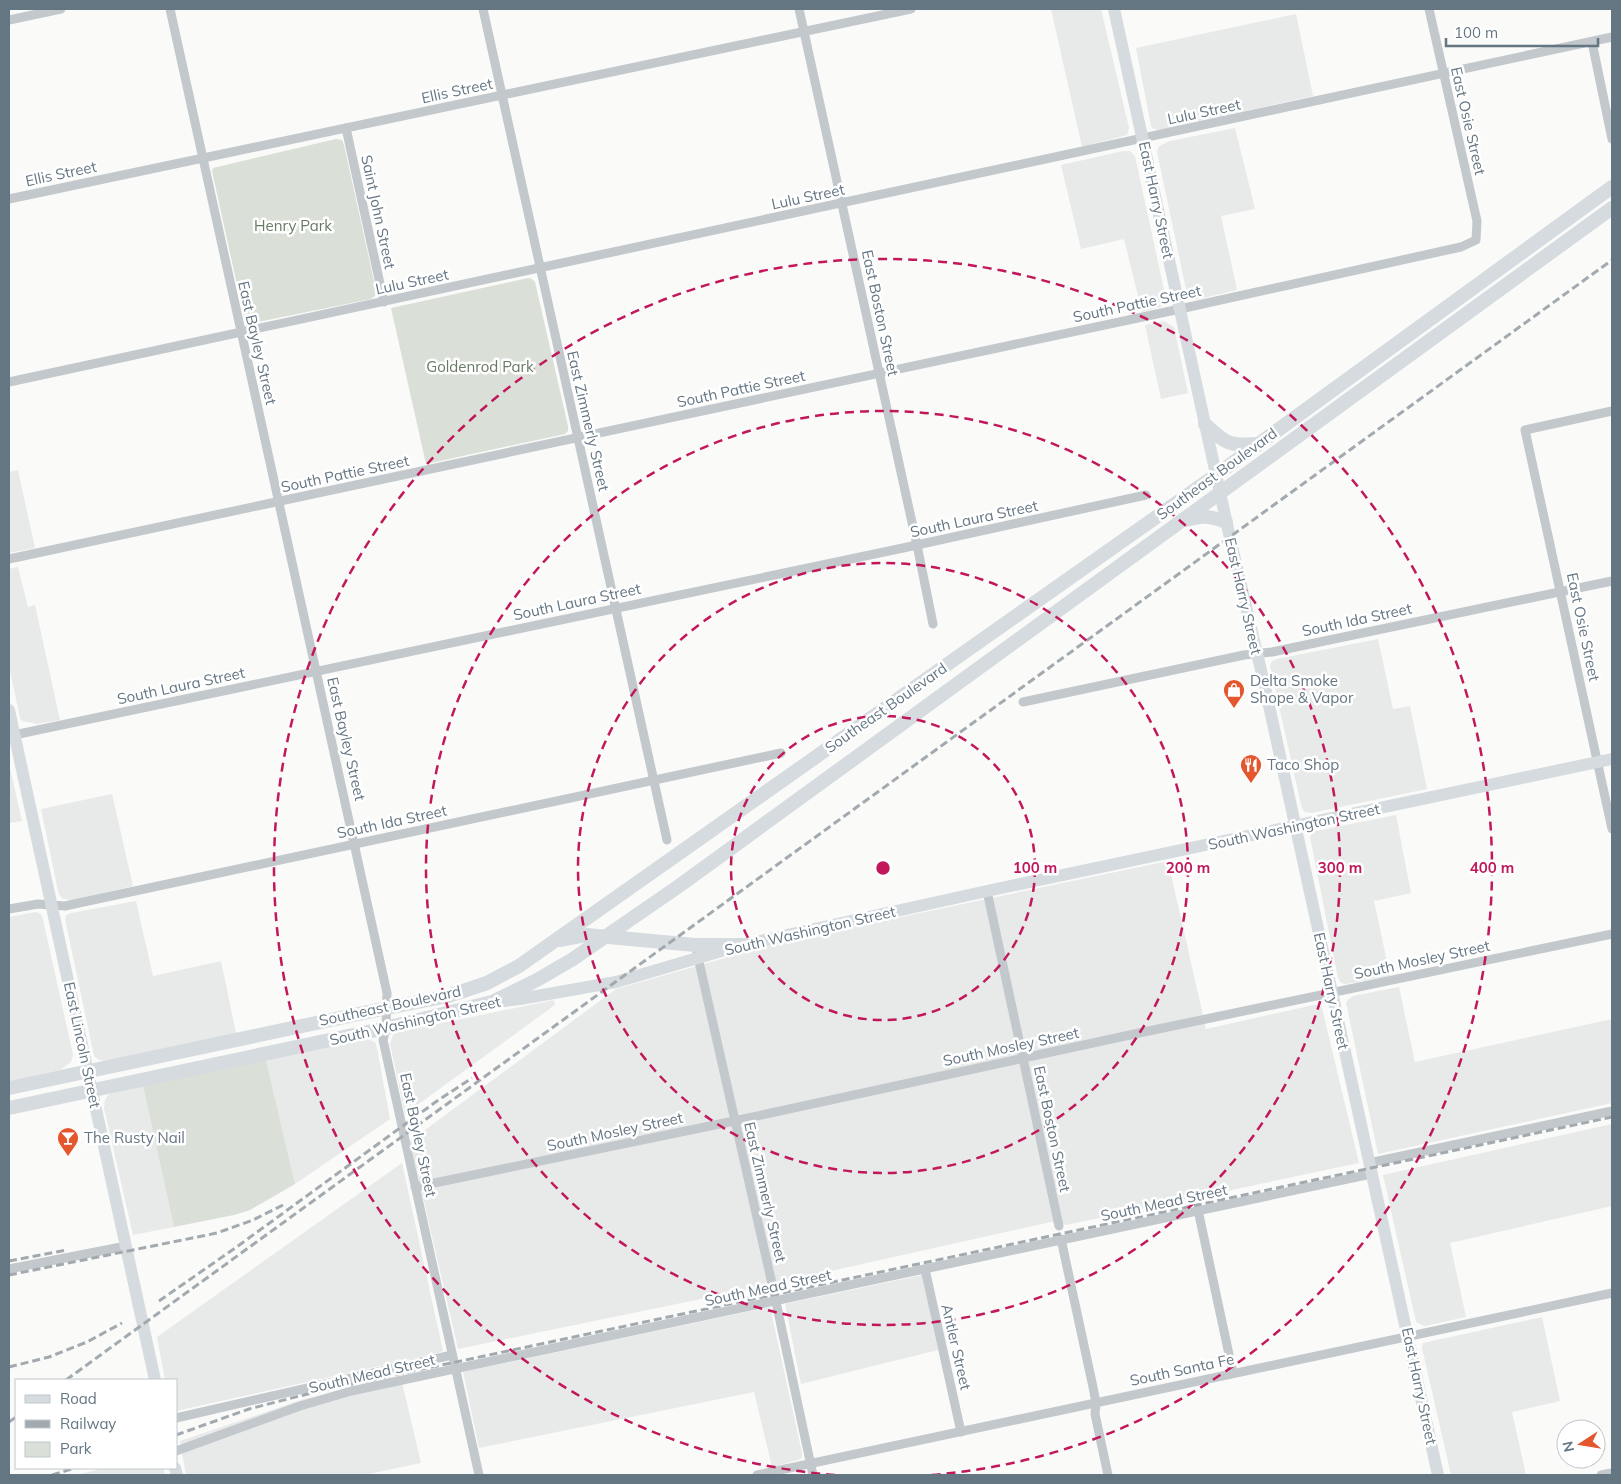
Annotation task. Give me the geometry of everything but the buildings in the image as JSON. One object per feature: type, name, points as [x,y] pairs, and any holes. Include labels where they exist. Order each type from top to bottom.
[{"type":"main road","name":"Southeast Boulevard","points":[[88,1071],[448,996],[487,983],[519,966],[1216,475],[1612,187]]},
{"type":"main road","name":"Southeast Boulevard","points":[[492,1002],[545,976],[608,936],[1612,208]]},
{"type":"main road","points":[[1205,424],[1225,442],[1240,445],[1259,444]]},
{"type":"main road","points":[[1178,523],[1200,516],[1209,516],[1226,522]]},
{"type":"main road","points":[[554,941],[587,935],[695,945],[742,946]]},
{"type":"main road","name":"South Washington Street","points":[[9,1108],[386,1028],[492,1002]]},
{"type":"main road","points":[[9,1088],[88,1071]]},
{"type":"street","points":[[9,20],[62,9]]},
{"type":"street","name":"East Bayley Street","points":[[170,9],[240,332],[388,993],[386,1028],[383,1040],[479,1475]]},
{"type":"street","name":"East Zimmerly Street","points":[[483,9],[667,840]]},
{"type":"street","name":"East Boston Street","points":[[799,9],[880,373],[933,624]]},
{"type":"street","name":"Ellis Street","points":[[9,199],[911,9]]},
{"type":"street","name":"East Harry Street","points":[[1114,9],[1438,1475]]},
{"type":"street","name":"East Osie Street","points":[[1429,9],[1477,221],[1476,240]]},
{"type":"street","name":"Lulu Street","points":[[9,382],[1612,38]]},
{"type":"street","points":[[1592,42],[1612,139]]},
{"type":"street","name":"Saint John Street","points":[[346,128],[384,302]]},
{"type":"street","name":"South Pattie Street","points":[[9,559],[1461,248],[1476,240]]},
{"type":"street","name":"East Osie Street","points":[[1612,411],[1525,430],[1612,829]]},
{"type":"street","name":"South Laura Street","points":[[14,735],[1146,495]]},
{"type":"street","name":"South Ida Street","points":[[1023,702],[1106,683],[1244,655],[1272,652],[1612,580]]},
{"type":"street","name":"East Lincoln Street","points":[[9,710],[155,1379]]},
{"type":"street","name":"South Ida Street","points":[[9,910],[38,904],[65,906],[781,753]]},
{"type":"street","name":"South Washington Street","points":[[492,1002],[616,982],[742,946],[987,891],[1612,759]]},
{"type":"street","name":"East Boston Street","points":[[987,891],[1059,1226]]},
{"type":"street","name":"South Mosley Street","points":[[415,1187],[734,1122],[1023,1058],[1612,934]]},
{"type":"street","name":"East Zimmerly Street","points":[[695,945],[776,1300],[813,1475]]},
{"type":"street","name":"South Mead Street","points":[[178,1449],[328,1397],[1198,1210],[1612,1112]]},
{"type":"street","points":[[1198,1210],[1233,1373]]},
{"type":"street","points":[[1061,1239],[1096,1402],[1095,1414],[1108,1475]]},
{"type":"street","points":[[9,1268],[126,1246]]},
{"type":"street","name":"Antler Street","points":[[924,1269],[961,1432]]},
{"type":"street","name":"South Santa Fe","points":[[757,1475],[1612,1293]]},
{"type":"street","name":"South Mead Street","points":[[178,1418],[452,1355]]},
{"type":"street","points":[[1601,1475],[1612,1473]]},
{"type":"shaded area","points":[[1051,9],[1101,9],[1129,128],[1127,135],[1082,147]]},
{"type":"shaded area","points":[[1296,14],[1313,96],[1160,130],[1154,129],[1151,126],[1136,48]]},
{"type":"shaded area","points":[[1235,128],[1255,209],[1221,216],[1237,290],[1195,300],[1191,299],[1187,294],[1157,152],[1159,146],[1170,141]]},
{"type":"shaded area","points":[[1130,151],[1135,156],[1166,299],[1161,307],[1142,312],[1124,239],[1081,249],[1061,165]]},
{"type":"shaded area","points":[[1164,321],[1174,327],[1188,393],[1161,399],[1145,325]]},
{"type":"shaded area","points":[[18,470],[35,548],[9,553],[9,472]]},
{"type":"shaded area","points":[[18,567],[28,607],[35,605],[60,720],[37,724],[22,721],[20,718],[9,666],[9,569]]},
{"type":"shaded area","points":[[1378,639],[1393,709],[1410,706],[1427,789],[1311,813],[1305,812],[1302,809],[1270,666],[1271,662],[1277,659]]},
{"type":"shaded area","points":[[9,764],[22,821],[9,823]]},
{"type":"shaded area","points":[[112,794],[133,886],[73,900],[63,899],[58,891],[41,809]]},
{"type":"shaded area","points":[[1396,815],[1411,893],[1374,901],[1390,976],[1346,984],[1341,983],[1338,978],[1310,837],[1316,831]]},
{"type":"shaded area","points":[[1168,861],[1206,1029],[1319,1005],[1322,1008],[1359,1163],[1066,1225],[1051,1222],[764,1286],[458,1349],[410,1141],[616,989],[725,958],[743,950]]},
{"type":"shaded area","points":[[136,901],[153,976],[221,961],[236,1033],[107,1061],[99,1060],[94,1056],[65,919],[66,915]]},
{"type":"shaded area","points":[[36,912],[41,914],[43,920],[73,1055],[71,1062],[60,1070],[9,1081],[9,917]]},
{"type":"shaded area","points":[[1399,987],[1415,1062],[1612,1019],[1612,1103],[1378,1154],[1346,1003],[1353,996]]},
{"type":"shaded area","points":[[554,1000],[555,1005],[405,1114],[390,1044],[393,1035],[398,1032]]},
{"type":"shaded area","points":[[363,1039],[375,1042],[390,1119],[295,1184],[266,1060]]},
{"type":"shaded area","points":[[143,1086],[174,1227],[133,1235],[104,1108],[108,1095]]},
{"type":"shaded area","points":[[1612,1124],[1612,1206],[1450,1243],[1466,1317],[1425,1326],[1416,1322],[1383,1175]]},
{"type":"shaded area","points":[[402,1163],[443,1351],[178,1411],[178,1379],[165,1379],[157,1337]]},
{"type":"shaded area","points":[[922,1275],[938,1350],[801,1384],[785,1304]]},
{"type":"shaded area","points":[[770,1307],[802,1453],[802,1458],[798,1460],[772,1467],[754,1392],[479,1448],[463,1372]]},
{"type":"shaded area","points":[[1542,1317],[1560,1401],[1512,1412],[1526,1475],[1451,1475],[1422,1348],[1423,1343]]},
{"type":"shaded area","points":[[401,1378],[421,1463],[364,1475],[186,1475],[180,1441],[304,1399]]},
{"type":"shaded area","points":[[100,1469],[163,1469],[165,1475],[77,1475]]},
{"type":"green space","name":"Henry Park","points":[[336,139],[342,140],[344,145],[376,290],[375,296],[371,299],[248,324],[245,321],[212,171],[213,168]]},
{"type":"green space","name":"Goldenrod Park","points":[[528,278],[535,282],[568,431],[565,434],[426,464],[391,308]]},
{"type":"green space","points":[[266,1060],[295,1184],[250,1210],[174,1227],[143,1086]]},
{"type":"railway","points":[[67,1379],[1612,260]]},
{"type":"railway","points":[[159,1301],[437,1101],[472,1078]]},
{"type":"railway","points":[[178,1434],[249,1409],[319,1391],[1612,1117]]},
{"type":"railway","points":[[9,1275],[217,1233],[253,1220],[285,1204]]},
{"type":"railway","points":[[9,1261],[67,1250]]},
{"type":"railway","points":[[9,1367],[49,1357],[87,1342],[122,1323]]},
{"type":"railway","points":[[9,1422],[15,1418]]},
{"type":"railway","points":[[52,1475],[72,1469]]},
{"type":"place","name":"Delta Smoke Shope & Vapor","points":[[1234,709]]},
{"type":"place","name":"Taco Shop","points":[[1251,784]]},
{"type":"place","name":"The Rusty Nail","points":[[68,1157]]}]
